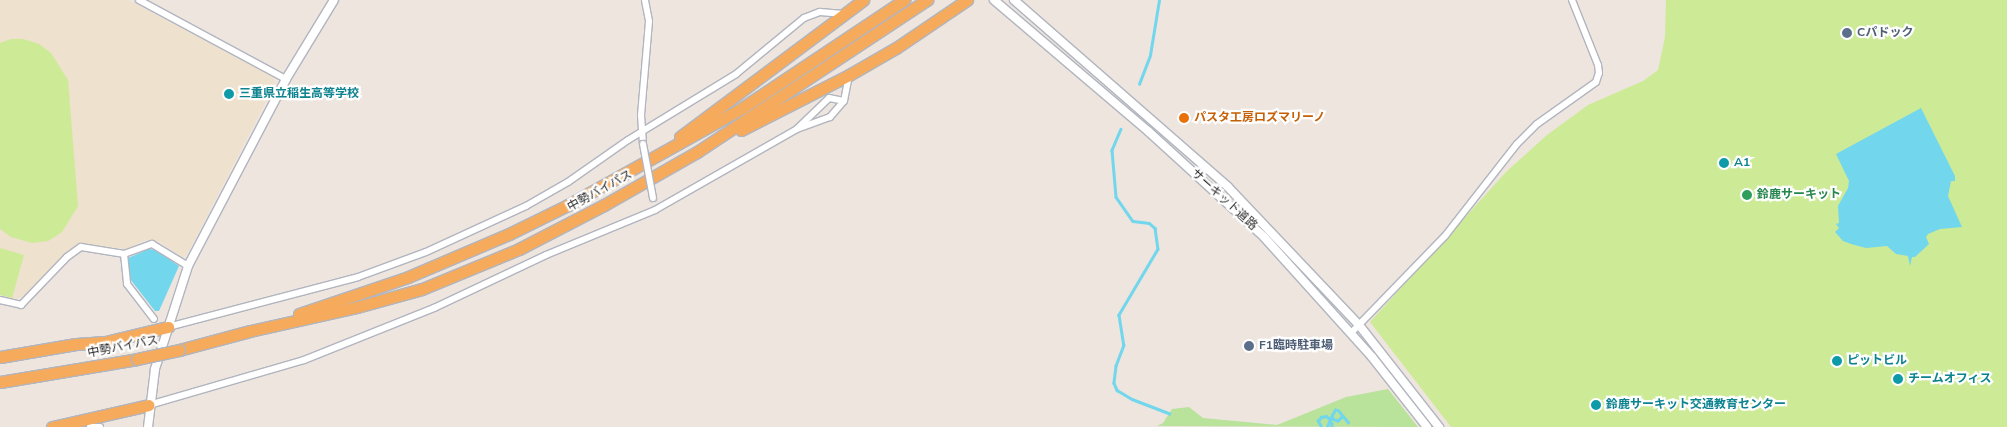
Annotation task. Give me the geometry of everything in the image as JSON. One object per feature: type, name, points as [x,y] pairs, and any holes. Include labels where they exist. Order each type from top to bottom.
[{"type":"highway","points":[[653,158],[841,14],[863,0]]},
{"type":"highway","name":"中勢バイパス","points":[[250,331],[416,274],[526,225],[653,158],[742,108],[904,0]]},
{"type":"highway","name":"中勢バイパス","points":[[0,382],[179,350],[250,331],[366,305],[422,289],[478,267],[558,230],[697,152],[927,0]]},
{"type":"highway","points":[[697,152],[849,75],[896,48],[967,0]]},
{"type":"highway","points":[[0,358],[76,344],[105,342],[168,327]]},
{"type":"highway","points":[[52,427],[149,405]]},
{"type":"street","points":[[139,0],[286,79]]},
{"type":"street","points":[[148,427],[149,405],[155,369],[188,266],[286,79],[334,0]]},
{"type":"street","points":[[645,0],[649,20],[641,131],[653,198]]},
{"type":"street","name":"サーキット道路","points":[[994,0],[1233,206],[1291,266],[1351,333],[1427,427]]},
{"type":"street","name":"サーキット道路","points":[[1014,0],[1228,187],[1359,325],[1439,427]]},
{"type":"street","points":[[1351,333],[1445,236],[1517,144],[1537,124],[1596,82],[1600,74],[1598,65],[1572,0]]},
{"type":"street","points":[[168,327],[358,277],[426,252],[526,206],[568,182],[641,131],[736,74],[804,18],[820,12],[841,14]]},
{"type":"street","points":[[149,405],[304,360],[434,308],[546,255],[655,210],[797,129],[830,117],[844,101],[849,75]]},
{"type":"street","points":[[797,129],[829,98],[844,101]]},
{"type":"street","points":[[0,300],[21,306],[67,257],[81,247],[124,254],[152,244],[188,266]]},
{"type":"street","points":[[124,254],[127,284],[154,319]]},
{"type":"street","points":[[90,427],[100,427]]},
{"type":"shaded area","points":[[0,0],[128,0],[273,77],[275,84],[186,256],[182,257],[160,242],[151,240],[143,241],[127,249],[80,244],[67,251],[25,296],[14,299],[0,295]]},
{"type":"green space","name":"鈴鹿サーキット","points":[[1666,0],[2007,0],[2007,427],[1451,427],[1370,322],[1507,171],[1547,135],[1588,105],[1643,81],[1658,70],[1665,37]]},
{"type":"green space","points":[[11,39],[23,39],[39,44],[51,53],[68,80],[78,206],[62,232],[48,241],[32,243],[11,237],[0,229],[0,43]]},
{"type":"green space","points":[[0,248],[24,255],[12,298],[0,295]]},
{"type":"green space","points":[[1388,389],[1418,427],[1157,426],[1163,423],[1172,409],[1189,407],[1203,418],[1277,425],[1346,397]]},
{"type":"water","points":[[1921,108],[1955,176],[1955,181],[1951,181],[1948,196],[1962,227],[1940,229],[1928,234],[1926,237],[1929,244],[1915,257],[1912,257],[1910,266],[1908,256],[1896,254],[1887,246],[1866,248],[1851,244],[1843,241],[1835,232],[1839,228],[1836,224],[1839,223],[1838,206],[1848,188],[1849,181],[1836,154]]},
{"type":"water","points":[[149,249],[156,250],[179,266],[159,311],[155,311],[130,279],[128,258]]},
{"type":"waterway","points":[[1139,84],[1150,55],[1159,0]]},
{"type":"waterway","points":[[1121,129],[1112,150],[1116,197],[1133,221],[1149,223],[1155,228],[1158,249],[1119,315],[1124,345],[1116,366],[1114,383],[1117,390],[1132,399],[1169,413]]},
{"type":"waterway","points":[[1343,416],[1338,421],[1332,419],[1335,410],[1338,410],[1348,422]]},
{"type":"waterway","points":[[1321,427],[1318,421],[1321,417],[1326,416],[1330,419]]},
{"type":"waterway","points":[[1327,427],[1331,417]]},
{"type":"place","name":"Cパドック","points":[[1847,33]]},
{"type":"place","name":"三重県立稲生高等学校","points":[[229,94]]},
{"type":"place","name":"パスタ工房ロズマリーノ","points":[[1184,118]]},
{"type":"place","name":"A1","points":[[1724,163]]},
{"type":"place","name":"鈴鹿サーキット","points":[[1747,195]]},
{"type":"place","name":"F1臨時駐車場","points":[[1249,346]]},
{"type":"place","name":"ピットビル","points":[[1837,361]]},
{"type":"place","name":"チームオフィス","points":[[1898,379]]},
{"type":"place","name":"鈴鹿サーキット交通教育センター","points":[[1596,405]]}]
